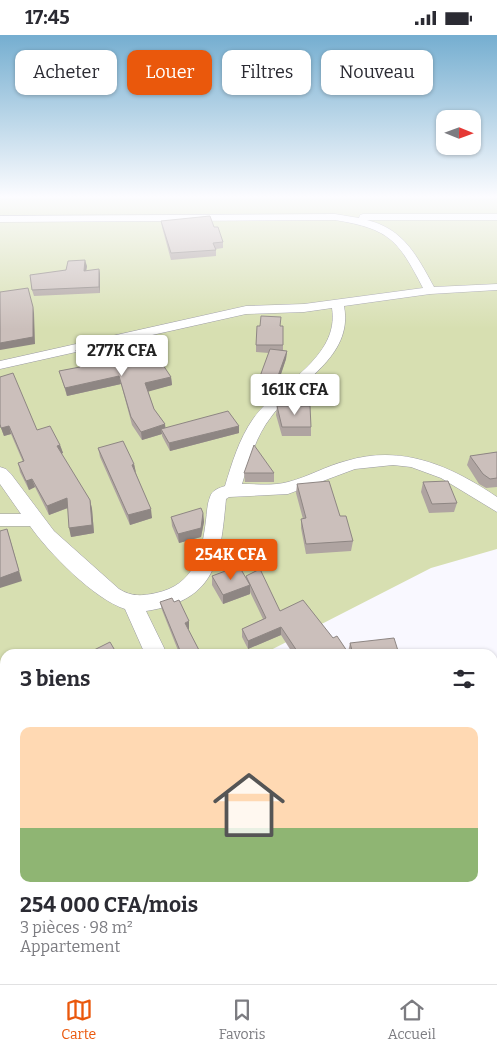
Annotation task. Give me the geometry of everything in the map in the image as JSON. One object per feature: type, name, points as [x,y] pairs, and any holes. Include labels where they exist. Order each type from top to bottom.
[{"type":"street","points":[[396,240],[420,272],[430,291]]},
{"type":"street","points":[[0,365],[246,310],[304,308],[430,291],[497,287]]},
{"type":"street","points":[[232,490],[244,452],[260,420],[312,368],[338,335],[340,321],[337,303]]},
{"type":"street","points":[[0,473],[14,489],[34,520],[69,559],[115,597],[132,603],[153,602],[183,594],[201,577],[211,553],[218,497],[224,492],[288,488],[352,464],[381,458],[403,459],[455,477],[497,506]]},
{"type":"street","points":[[0,520],[34,520]]},
{"type":"street","points":[[132,603],[154,649]]},
{"type":"green space","points":[[0,240],[497,240],[497,549],[431,568],[273,649],[0,649]]},
{"type":"building","points":[[167,240],[222,240],[223,242],[213,243],[216,250],[171,253]]},
{"type":"building","points":[[85,260],[84,271],[99,269],[99,287],[32,290],[30,275],[66,270],[68,261]]},
{"type":"building","points":[[28,288],[33,307],[33,337],[0,343],[0,292]]},
{"type":"building","points":[[261,316],[281,317],[280,326],[283,326],[283,345],[256,345],[257,326],[260,326]]},
{"type":"building","points":[[142,340],[140,356],[159,359],[171,377],[145,383],[154,409],[165,424],[141,432],[131,417],[119,376],[65,388],[59,371],[80,367],[76,350]]},
{"type":"building","points":[[270,349],[287,351],[274,387],[268,392],[255,390]]},
{"type":"building","points":[[13,373],[37,430],[50,426],[60,445],[57,446],[90,500],[92,525],[69,528],[67,498],[47,506],[32,479],[26,481],[18,463],[24,461],[9,426],[1,428],[0,424],[0,377]]},
{"type":"building","points":[[277,406],[310,406],[311,427],[282,427]]},
{"type":"building","points":[[228,411],[239,426],[169,443],[161,429]]},
{"type":"building","points":[[123,441],[151,509],[128,515],[98,448]]},
{"type":"building","points":[[254,445],[274,473],[244,473]]},
{"type":"building","points":[[497,452],[497,478],[490,479],[483,474],[470,456]]},
{"type":"building","points":[[329,481],[340,516],[346,516],[353,541],[306,544],[301,519],[306,518],[297,484]]},
{"type":"building","points":[[448,481],[457,503],[432,504],[423,482]]},
{"type":"building","points":[[201,508],[203,513],[201,528],[178,534],[171,517]]},
{"type":"building","points":[[7,529],[19,571],[0,578],[0,531]]},
{"type":"building","points":[[239,541],[247,558],[226,564],[219,550],[220,546]]},
{"type":"building","points":[[239,566],[250,585],[223,595],[212,576]]},
{"type":"building","points":[[260,569],[280,611],[303,600],[333,638],[337,636],[346,649],[296,649],[281,627],[248,641],[242,629],[266,618],[246,576]]},
{"type":"building","points":[[172,598],[174,602],[179,600],[189,621],[185,623],[198,649],[179,649],[160,602]]},
{"type":"building","points":[[394,638],[397,649],[352,649],[350,643]]},
{"type":"building","points":[[110,642],[114,649],[96,649]]}]
